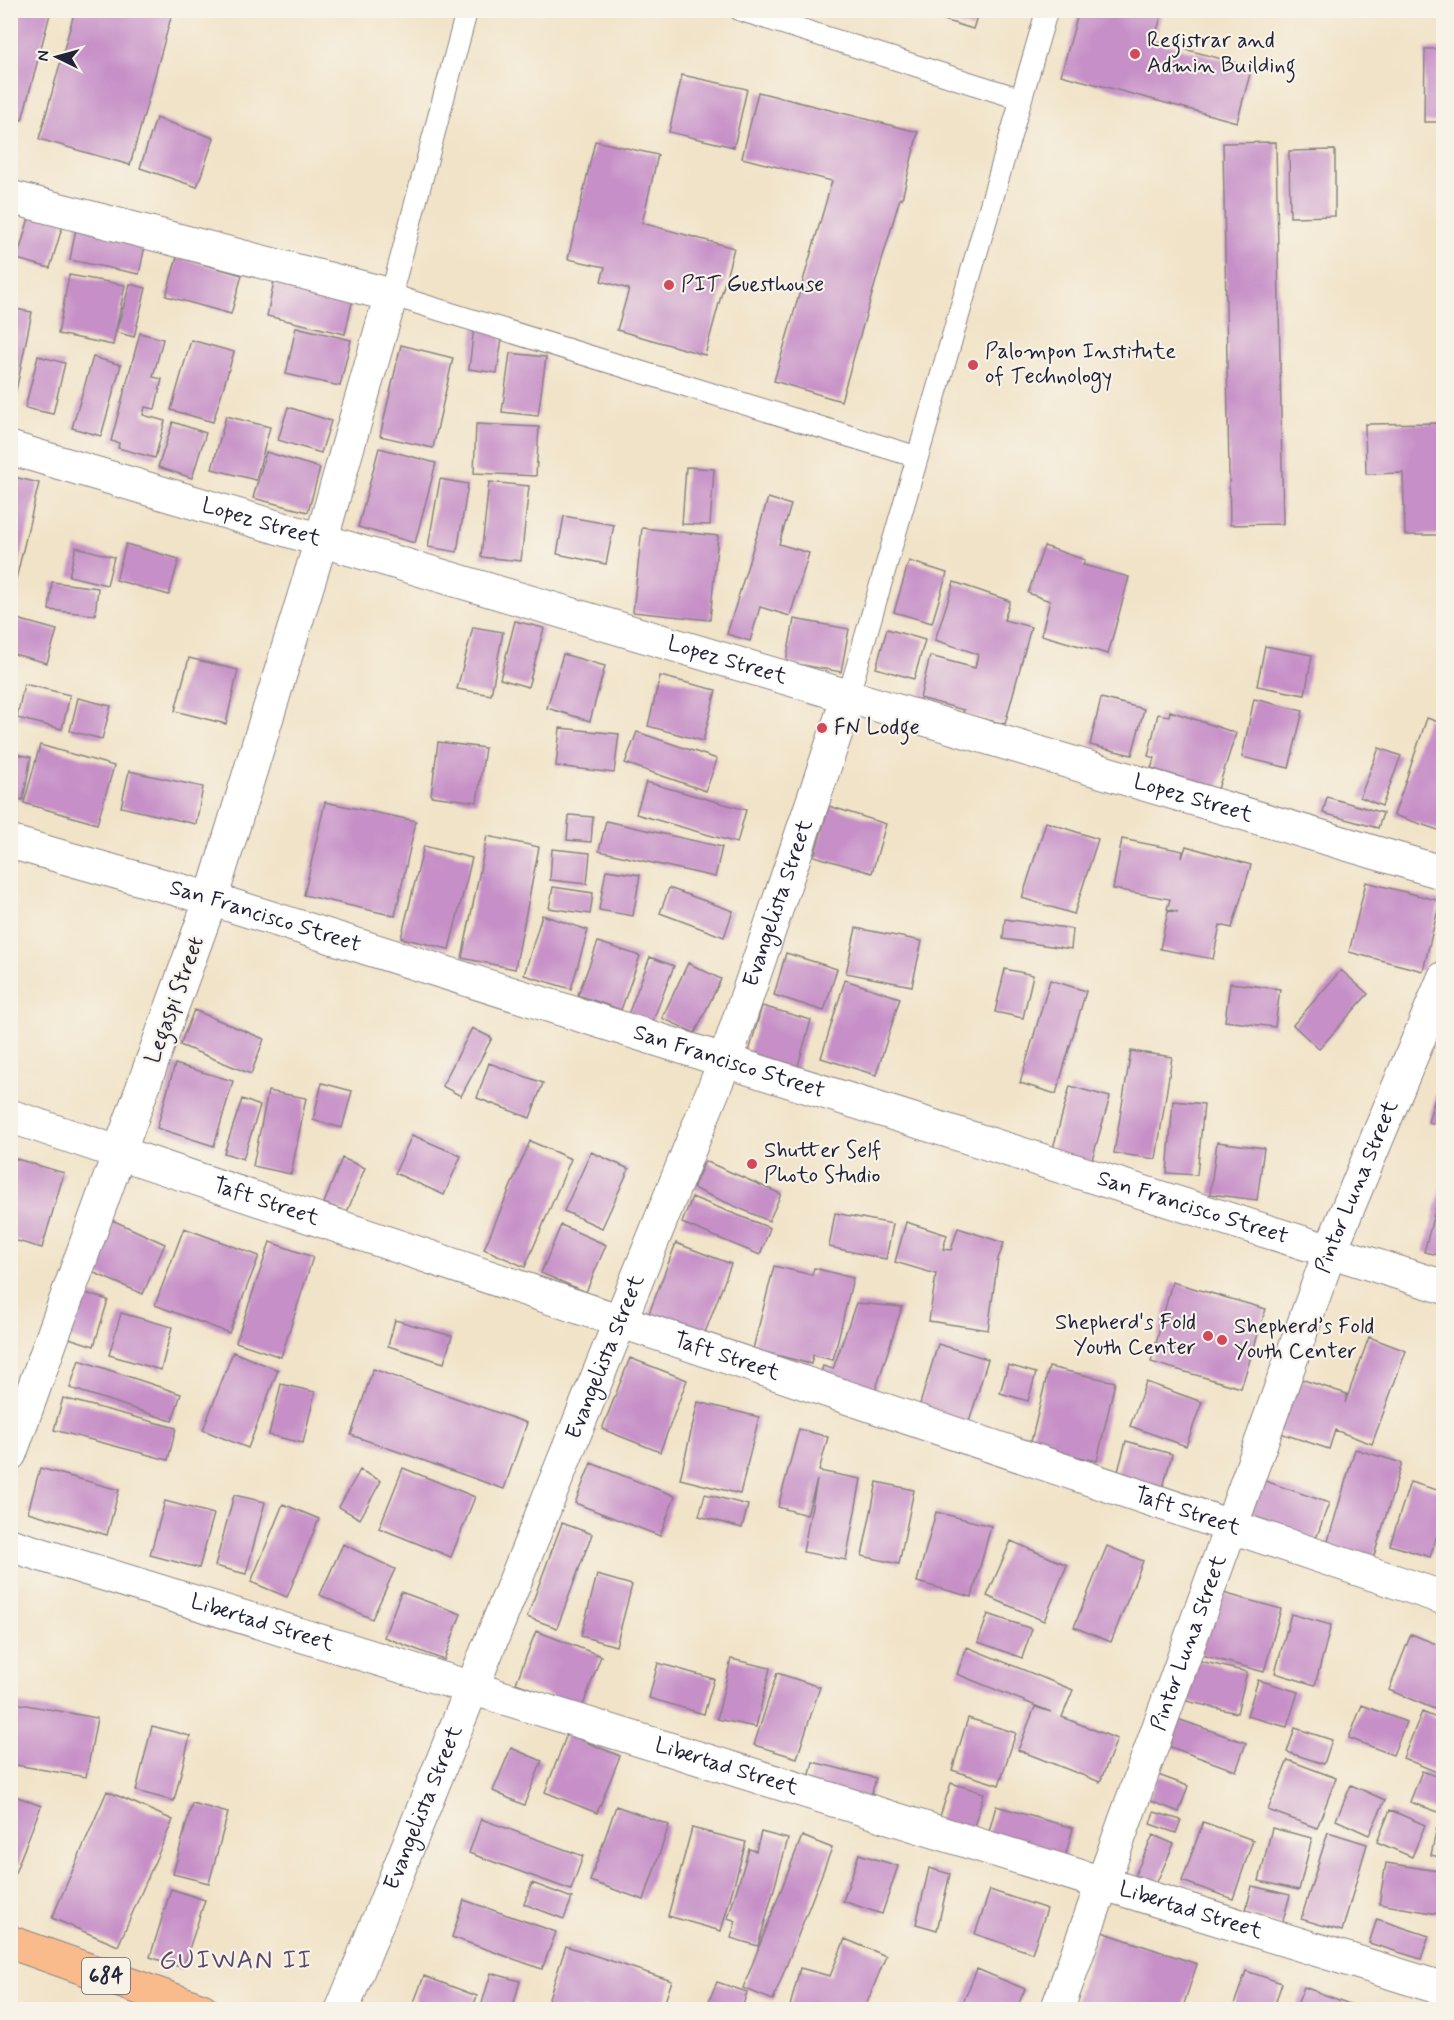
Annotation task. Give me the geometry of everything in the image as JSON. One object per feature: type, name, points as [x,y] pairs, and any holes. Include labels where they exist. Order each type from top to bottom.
[{"type":"main road","name":"684","points":[[10,1942],[202,2010]]},
{"type":"street","points":[[10,197],[391,294]]},
{"type":"street","name":"Legaspi Street","points":[[10,1454],[211,899],[321,541],[391,294]]},
{"type":"street","name":"Lopez Street","points":[[10,448],[1443,873]]},
{"type":"street","name":"Evangelista Street","points":[[342,2010],[470,1688],[725,1061],[848,697]]},
{"type":"street","name":"San Francisco Street","points":[[10,842],[211,899],[1443,1287]]},
{"type":"street","name":"Pintor Luna Street","points":[[1057,2010],[1229,1526],[1330,1251],[1443,978]]},
{"type":"street","name":"Taft Street","points":[[10,1116],[1443,1598]]},
{"type":"street","name":"Libertad Street","points":[[10,1545],[1443,1989]]},
{"type":"lane","points":[[467,10],[391,294],[917,457]]},
{"type":"lane","points":[[740,10],[1021,99]]},
{"type":"lane","points":[[848,697],[1047,10]]},
{"type":"building","points":[[10,10],[51,10],[22,120],[10,117]]},
{"type":"building","points":[[75,10],[173,10],[130,165],[39,139]]},
{"type":"building","points":[[912,10],[979,10],[973,29]]},
{"type":"building","name":"Registrar and Admin Building","points":[[1079,10],[1163,10],[1154,41],[1252,67],[1237,122],[1061,75]]},
{"type":"building","points":[[1425,49],[1444,49],[1444,122],[1424,122]]},
{"type":"building","points":[[682,75],[747,89],[734,147],[669,132]]},
{"type":"building","points":[[758,92],[918,132],[902,199],[900,198],[841,401],[774,381],[832,181],[742,158]]},
{"type":"building","points":[[156,118],[214,138],[197,187],[140,168]]},
{"type":"building","name":"PIT Guesthouse","points":[[595,141],[658,155],[642,223],[734,248],[705,355],[617,330],[629,289],[601,281],[605,267],[568,259]]},
{"type":"building","points":[[1276,142],[1283,524],[1230,525],[1223,143]]},
{"type":"building","points":[[1335,150],[1335,216],[1290,217],[1289,151]]},
{"type":"building","points":[[31,211],[64,221],[50,268],[17,259]]},
{"type":"building","points":[[77,223],[147,236],[139,274],[70,260]]},
{"type":"building","points":[[177,257],[242,275],[231,314],[166,296]]},
{"type":"building","points":[[69,275],[125,285],[113,345],[58,334]]},
{"type":"building","points":[[275,276],[354,294],[345,334],[267,316]]},
{"type":"building","points":[[130,284],[146,288],[134,337],[116,332]]},
{"type":"building","points":[[10,308],[32,312],[14,401],[10,401]]},
{"type":"building","points":[[296,327],[351,340],[340,386],[286,374]]},
{"type":"building","points":[[474,327],[503,331],[497,373],[469,369]]},
{"type":"building","points":[[140,333],[163,339],[153,377],[162,379],[155,409],[145,407],[143,415],[165,421],[155,458],[118,448],[119,443],[111,441]]},
{"type":"building","points":[[191,340],[234,352],[213,422],[171,410]]},
{"type":"building","points":[[401,345],[453,358],[433,448],[380,436]]},
{"type":"building","points":[[510,353],[546,357],[538,416],[502,412]]},
{"type":"building","points":[[38,356],[65,363],[53,414],[25,408]]},
{"type":"building","points":[[93,357],[121,365],[101,436],[72,428]]},
{"type":"building","points":[[288,407],[331,421],[321,453],[278,440]]},
{"type":"building","points":[[226,416],[270,427],[256,480],[212,469]]},
{"type":"building","points":[[173,422],[206,433],[192,478],[158,467]]},
{"type":"building","points":[[1444,423],[1444,535],[1405,535],[1403,473],[1366,474],[1365,424]]},
{"type":"building","points":[[476,424],[539,427],[536,476],[474,473]]},
{"type":"building","points":[[379,448],[436,463],[415,543],[358,527]]},
{"type":"building","points":[[266,452],[320,468],[308,512],[253,498]]},
{"type":"building","points":[[686,467],[714,469],[710,525],[682,524]]},
{"type":"building","points":[[10,476],[39,483],[11,600],[10,599]]},
{"type":"building","points":[[440,479],[468,484],[457,552],[428,547]]},
{"type":"building","points":[[489,482],[529,486],[521,561],[481,557]]},
{"type":"building","points":[[768,498],[791,505],[779,544],[809,553],[790,616],[760,607],[750,641],[727,634]]},
{"type":"building","points":[[564,516],[614,525],[606,564],[557,554]]},
{"type":"building","points":[[642,528],[718,536],[710,620],[633,612]]},
{"type":"building","points":[[126,544],[179,559],[169,595],[116,580]]},
{"type":"building","points":[[1044,546],[1085,560],[1083,565],[1129,577],[1108,654],[1041,635],[1050,601],[1028,593]]},
{"type":"building","points":[[76,547],[114,557],[107,585],[69,576]]},
{"type":"building","points":[[909,561],[947,573],[932,623],[894,612]]},
{"type":"building","points":[[52,582],[98,588],[95,615],[49,610]]},
{"type":"building","points":[[954,582],[1010,601],[1004,620],[1031,627],[1005,724],[963,714],[964,710],[920,698],[930,656],[975,668],[978,654],[935,640]]},
{"type":"building","points":[[10,617],[57,630],[47,663],[10,653]]},
{"type":"building","points":[[794,619],[849,629],[841,672],[786,662]]},
{"type":"building","points":[[515,621],[544,628],[528,687],[500,679]]},
{"type":"building","points":[[473,627],[503,632],[491,695],[457,689]]},
{"type":"building","points":[[887,629],[925,640],[914,679],[876,668]]},
{"type":"building","points":[[1265,646],[1312,655],[1305,695],[1257,686]]},
{"type":"building","points":[[563,654],[605,666],[590,721],[547,708]]},
{"type":"building","points":[[189,658],[238,670],[226,724],[175,711]]},
{"type":"building","points":[[660,676],[716,690],[703,741],[648,726]]},
{"type":"building","points":[[24,684],[70,695],[62,729],[17,718]]},
{"type":"building","points":[[78,698],[111,706],[102,739],[70,731]]},
{"type":"building","points":[[1101,698],[1144,709],[1132,755],[1090,745]]},
{"type":"building","points":[[1254,699],[1303,711],[1289,768],[1242,757]]},
{"type":"building","points":[[1170,711],[1236,733],[1218,789],[1151,768],[1155,758],[1148,756],[1158,714],[1169,716]]},
{"type":"building","points":[[1427,718],[1444,724],[1444,832],[1394,815]]},
{"type":"building","points":[[560,728],[619,734],[614,773],[556,766]]},
{"type":"building","points":[[637,732],[717,759],[706,791],[625,763]]},
{"type":"building","points":[[438,742],[485,748],[477,802],[431,796]]},
{"type":"building","points":[[40,745],[114,766],[97,824],[24,803]]},
{"type":"building","points":[[1379,748],[1401,756],[1382,806],[1360,797]]},
{"type":"building","points":[[16,754],[31,757],[23,800],[10,797]]},
{"type":"building","points":[[129,771],[203,787],[196,824],[121,807]]},
{"type":"building","points":[[646,782],[746,810],[737,843],[636,814]]},
{"type":"building","points":[[1327,797],[1383,813],[1378,828],[1323,813]]},
{"type":"building","points":[[325,802],[416,821],[395,916],[304,895]]},
{"type":"building","points":[[829,806],[886,824],[872,873],[814,856]]},
{"type":"building","points":[[569,815],[593,817],[591,842],[567,840]]},
{"type":"building","points":[[606,821],[722,847],[715,877],[599,851]]},
{"type":"building","points":[[1046,822],[1098,839],[1074,914],[1022,898]]},
{"type":"building","points":[[487,836],[539,847],[515,969],[462,958]]},
{"type":"building","points":[[1122,839],[1183,851],[1182,858],[1186,846],[1251,865],[1232,928],[1220,925],[1213,959],[1160,949],[1168,911],[1178,912],[1167,909],[1170,899],[1113,889]]},
{"type":"building","points":[[424,846],[472,858],[449,949],[401,938]]},
{"type":"building","points":[[552,849],[590,853],[587,884],[550,880]]},
{"type":"building","points":[[606,870],[640,875],[633,916],[599,910]]},
{"type":"building","points":[[1366,882],[1440,901],[1423,971],[1349,952]]},
{"type":"building","points":[[553,887],[593,893],[590,914],[549,908]]},
{"type":"building","points":[[669,888],[733,911],[724,937],[660,913]]},
{"type":"building","points":[[542,915],[588,930],[571,989],[524,975]]},
{"type":"building","points":[[1005,919],[1073,929],[1071,949],[1003,939]]},
{"type":"building","points":[[856,928],[922,941],[912,986],[846,973]]},
{"type":"building","points":[[598,942],[640,956],[621,1010],[578,995]]},
{"type":"building","points":[[786,953],[837,969],[824,1011],[774,995]]},
{"type":"building","points":[[650,957],[674,966],[651,1026],[627,1017]]},
{"type":"building","points":[[688,963],[721,979],[695,1033],[662,1018]]},
{"type":"building","points":[[1005,969],[1033,975],[1023,1018],[995,1012]]},
{"type":"building","points":[[1341,970],[1368,994],[1319,1049],[1293,1025]]},
{"type":"building","points":[[845,980],[900,998],[876,1075],[821,1058]]},
{"type":"building","points":[[1050,980],[1086,991],[1056,1094],[1020,1083]]},
{"type":"building","points":[[1230,983],[1280,989],[1275,1027],[1225,1021]]},
{"type":"building","points":[[762,1006],[811,1020],[796,1073],[747,1059]]},
{"type":"building","points":[[194,1010],[264,1039],[251,1074],[180,1045]]},
{"type":"building","points":[[472,1028],[492,1038],[461,1096],[442,1086]]},
{"type":"building","points":[[1131,1051],[1172,1057],[1156,1159],[1114,1153]]},
{"type":"building","points":[[489,1063],[543,1083],[530,1118],[477,1098]]},
{"type":"building","points":[[175,1064],[233,1081],[214,1146],[157,1128]]},
{"type":"building","points":[[1444,1072],[1444,1126],[1428,1122]]},
{"type":"building","points":[[322,1083],[352,1091],[342,1128],[313,1120]]},
{"type":"building","points":[[1070,1086],[1110,1097],[1091,1163],[1052,1152]]},
{"type":"building","points":[[268,1091],[306,1098],[291,1174],[253,1166]]},
{"type":"building","points":[[242,1099],[260,1106],[243,1159],[224,1153]]},
{"type":"building","points":[[1173,1101],[1204,1104],[1197,1175],[1167,1173]]},
{"type":"building","points":[[412,1135],[461,1156],[444,1195],[395,1173]]},
{"type":"building","points":[[530,1141],[571,1159],[525,1267],[484,1249]]},
{"type":"building","points":[[1217,1142],[1264,1148],[1257,1200],[1210,1194]]},
{"type":"building","points":[[591,1152],[629,1169],[602,1228],[564,1211]]},
{"type":"building","points":[[10,1157],[64,1173],[42,1248],[10,1239]]},
{"type":"building","points":[[342,1158],[365,1168],[347,1212],[324,1203]]},
{"type":"building","points":[[705,1161],[781,1194],[769,1221],[693,1188]]},
{"type":"building","points":[[1444,1176],[1444,1256],[1424,1252]]},
{"type":"building","points":[[692,1197],[770,1228],[760,1255],[682,1223]]},
{"type":"building","points":[[835,1213],[893,1224],[886,1259],[829,1247]]},
{"type":"building","points":[[112,1220],[165,1244],[143,1294],[90,1271]]},
{"type":"building","points":[[906,1222],[947,1235],[943,1249],[951,1250],[958,1228],[1004,1243],[998,1259],[988,1330],[929,1321],[936,1274],[895,1262]]},
{"type":"building","points":[[561,1225],[606,1245],[586,1292],[541,1273]]},
{"type":"building","points":[[184,1228],[259,1256],[229,1333],[155,1305]]},
{"type":"building","points":[[270,1242],[313,1257],[281,1357],[236,1342]]},
{"type":"building","points":[[676,1243],[731,1264],[700,1346],[645,1324]]},
{"type":"building","points":[[774,1266],[812,1275],[814,1268],[853,1278],[833,1360],[813,1355],[811,1364],[753,1349]]},
{"type":"building","name":"Shepherd's Fold Youth Center","points":[[1172,1282],[1266,1309],[1241,1388],[1151,1362]]},
{"type":"building","points":[[82,1292],[108,1300],[94,1346],[69,1338]]},
{"type":"building","points":[[856,1303],[902,1307],[874,1395],[813,1398],[823,1366],[833,1369]]},
{"type":"building","points":[[121,1313],[172,1327],[161,1370],[109,1355]]},
{"type":"building","points":[[395,1320],[452,1336],[444,1363],[388,1346]]},
{"type":"building","points":[[1369,1337],[1406,1351],[1372,1444],[1335,1430],[1329,1449],[1262,1427],[1279,1372],[1347,1394],[1345,1403]]},
{"type":"building","points":[[938,1344],[988,1359],[964,1439],[914,1424]]},
{"type":"building","points":[[233,1352],[278,1370],[248,1448],[203,1430]]},
{"type":"building","points":[[630,1358],[687,1380],[660,1452],[602,1429]]},
{"type":"building","points":[[79,1360],[181,1394],[172,1421],[70,1388]]},
{"type":"building","points":[[1008,1365],[1036,1373],[1028,1401],[1000,1393]]},
{"type":"building","points":[[1049,1367],[1115,1382],[1097,1461],[1030,1446]]},
{"type":"building","points":[[373,1369],[527,1423],[504,1489],[351,1435]]},
{"type":"building","points":[[1146,1382],[1202,1402],[1186,1446],[1130,1426]]},
{"type":"building","points":[[281,1384],[315,1392],[303,1443],[269,1435]]},
{"type":"building","points":[[63,1398],[176,1428],[168,1460],[54,1430]]},
{"type":"building","points":[[698,1402],[759,1417],[740,1494],[680,1479]]},
{"type":"building","points":[[799,1429],[828,1437],[819,1471],[861,1479],[846,1560],[803,1552],[817,1480],[807,1515],[778,1507]]},
{"type":"building","points":[[1126,1441],[1172,1454],[1157,1510],[1111,1498]]},
{"type":"building","points":[[1355,1449],[1402,1463],[1369,1572],[1323,1558]]},
{"type":"building","points":[[591,1463],[675,1496],[660,1536],[575,1503]]},
{"type":"building","points":[[40,1468],[119,1490],[107,1535],[28,1512]]},
{"type":"building","points":[[403,1468],[475,1497],[451,1557],[379,1528]]},
{"type":"building","points":[[360,1470],[381,1481],[360,1519],[339,1507]]},
{"type":"building","points":[[1242,1473],[1329,1503],[1312,1550],[1226,1520]]},
{"type":"building","points":[[877,1482],[914,1490],[899,1564],[862,1556]]},
{"type":"building","points":[[1410,1482],[1444,1492],[1444,1513],[1430,1557],[1390,1545]]},
{"type":"building","points":[[705,1494],[748,1505],[742,1528],[699,1516]]},
{"type":"building","points":[[234,1495],[265,1502],[246,1574],[215,1566]]},
{"type":"building","points":[[165,1501],[214,1514],[199,1568],[150,1555]]},
{"type":"building","points":[[283,1504],[319,1519],[287,1597],[251,1582]]},
{"type":"building","points":[[936,1512],[991,1526],[972,1597],[917,1582]]},
{"type":"building","points":[[562,1523],[592,1534],[557,1628],[527,1617]]},
{"type":"building","points":[[1011,1541],[1067,1565],[1044,1621],[987,1596]]},
{"type":"building","points":[[343,1544],[395,1569],[372,1619],[320,1595]]},
{"type":"building","points":[[1107,1546],[1143,1561],[1111,1642],[1074,1627]]},
{"type":"building","points":[[597,1575],[632,1585],[616,1646],[581,1636]]},
{"type":"building","points":[[1198,1586],[1281,1609],[1264,1672],[1180,1649]]},
{"type":"building","points":[[401,1592],[461,1614],[444,1660],[384,1637]]},
{"type":"building","points":[[988,1614],[1032,1629],[1022,1658],[978,1642]]},
{"type":"building","points":[[1291,1614],[1331,1625],[1315,1685],[1275,1673]]},
{"type":"building","points":[[536,1631],[601,1656],[582,1708],[516,1683]]},
{"type":"building","points":[[1411,1634],[1444,1647],[1444,1713],[1389,1690]]},
{"type":"building","points":[[967,1647],[1073,1690],[1062,1717],[1117,1739],[1100,1782],[1018,1750],[1035,1707],[1051,1712],[957,1674]]},
{"type":"building","points":[[1171,1654],[1247,1672],[1237,1713],[1161,1695]]},
{"type":"building","points":[[731,1659],[770,1668],[756,1727],[717,1719]]},
{"type":"building","points":[[658,1663],[714,1679],[704,1714],[649,1698]]},
{"type":"building","points":[[777,1673],[820,1687],[797,1758],[754,1745]]},
{"type":"building","points":[[1258,1680],[1298,1692],[1287,1727],[1247,1716]]},
{"type":"building","points":[[10,1702],[97,1718],[86,1777],[10,1764]]},
{"type":"building","points":[[1362,1705],[1406,1722],[1393,1755],[1349,1738]]},
{"type":"building","points":[[1422,1712],[1444,1721],[1444,1775],[1403,1758]]},
{"type":"building","points":[[1166,1715],[1246,1743],[1236,1771],[1157,1742]]},
{"type":"building","points":[[968,1718],[1016,1733],[999,1785],[952,1770]]},
{"type":"building","points":[[152,1726],[190,1736],[174,1801],[136,1791]]},
{"type":"building","points":[[1295,1728],[1332,1740],[1324,1764],[1287,1752]]},
{"type":"building","points":[[567,1734],[620,1756],[597,1813],[545,1792]]},
{"type":"building","points":[[511,1748],[542,1761],[524,1805],[493,1791]]},
{"type":"building","points":[[1288,1760],[1336,1778],[1317,1828],[1268,1810]]},
{"type":"building","points":[[813,1762],[876,1778],[869,1803],[807,1787]]},
{"type":"building","points":[[1422,1771],[1444,1779],[1444,1814],[1410,1802]]},
{"type":"building","points":[[1158,1775],[1188,1786],[1179,1812],[1148,1800]]},
{"type":"building","points":[[951,1783],[984,1793],[971,1836],[937,1825]]},
{"type":"building","points":[[1351,1785],[1385,1800],[1369,1835],[1336,1820]]},
{"type":"building","points":[[107,1791],[173,1820],[118,1946],[52,1918]]},
{"type":"building","points":[[10,1794],[41,1806],[11,1883],[10,1883]]},
{"type":"building","points":[[192,1803],[228,1813],[209,1883],[173,1874]]},
{"type":"building","points":[[616,1806],[669,1825],[644,1900],[590,1881]]},
{"type":"building","points":[[996,1806],[1073,1828],[1064,1861],[987,1839]]},
{"type":"building","points":[[1390,1810],[1425,1825],[1412,1857],[1377,1842]]},
{"type":"building","points":[[1154,1812],[1181,1820],[1176,1833],[1150,1824]]},
{"type":"building","points":[[481,1819],[583,1856],[571,1890],[469,1853]]},
{"type":"building","points":[[1203,1822],[1253,1840],[1233,1899],[1182,1881]]},
{"type":"building","points":[[1437,1827],[1444,1828],[1444,1858],[1431,1855]]},
{"type":"building","points":[[692,1828],[746,1842],[721,1931],[668,1916]]},
{"type":"building","points":[[1272,1828],[1312,1838],[1299,1890],[1259,1881]]},
{"type":"building","points":[[761,1832],[788,1839],[758,1946],[731,1938],[736,1921],[728,1918],[749,1849],[756,1851]]},
{"type":"building","points":[[1328,1832],[1367,1844],[1342,1931],[1301,1919]]},
{"type":"building","points":[[1153,1835],[1174,1844],[1156,1884],[1135,1875]]},
{"type":"building","points":[[802,1836],[832,1848],[773,2000],[743,1988]]},
{"type":"building","points":[[859,1854],[898,1866],[882,1914],[843,1901]]},
{"type":"building","points":[[1386,1863],[1444,1872],[1444,1915],[1379,1904]]},
{"type":"building","points":[[929,1868],[950,1874],[937,1930],[916,1924]]},
{"type":"building","points":[[532,1883],[572,1898],[564,1919],[524,1904]]},
{"type":"building","points":[[1252,1886],[1290,1895],[1282,1924],[1245,1914]]},
{"type":"building","points":[[171,1889],[205,1900],[183,1968],[150,1957]]},
{"type":"building","points":[[990,1890],[1047,1909],[1032,1953],[975,1934]]},
{"type":"building","points":[[464,1900],[556,1932],[542,1969],[452,1937]]},
{"type":"building","points":[[1377,1919],[1429,1936],[1421,1959],[1369,1943]]},
{"type":"building","points":[[1099,1931],[1197,1964],[1182,2010],[1072,2010]]},
{"type":"building","points":[[845,1939],[886,1956],[864,2010],[789,2010],[800,1968],[830,1976]]},
{"type":"building","points":[[566,1946],[672,1981],[662,2010],[545,2010]]},
{"type":"building","points":[[977,1969],[1025,1989],[1016,2010],[960,2010]]},
{"type":"building","points":[[1246,1971],[1282,1983],[1273,2010],[1232,2010]]},
{"type":"building","points":[[491,1973],[520,1981],[512,2010],[480,2010]]},
{"type":"building","points":[[424,1976],[477,1996],[472,2010],[411,2010]]},
{"type":"building","points":[[717,1982],[747,1992],[743,2005],[748,2006],[747,2010],[705,2010]]},
{"type":"building","points":[[1304,1987],[1363,2009],[1363,2010],[1295,2010]]},
{"type":"place","name":"Registrar and Admin Building","points":[[1135,54]]},
{"type":"place","name":"PIT Guesthouse","points":[[669,285]]},
{"type":"place","name":"Palompon Institute of Technology","points":[[973,365]]},
{"type":"place","name":"FN Lodge","points":[[822,728]]},
{"type":"place","name":"Shutter Self Photo Studio","points":[[752,1164]]},
{"type":"place","name":"Shepherd's Fold Youth Center","points":[[1208,1336]]},
{"type":"place","name":"Shepherd’s Fold Youth Center","points":[[1222,1340]]},
{"type":"district","name":"GUIWAN II","points":[[236,1961]]}]
